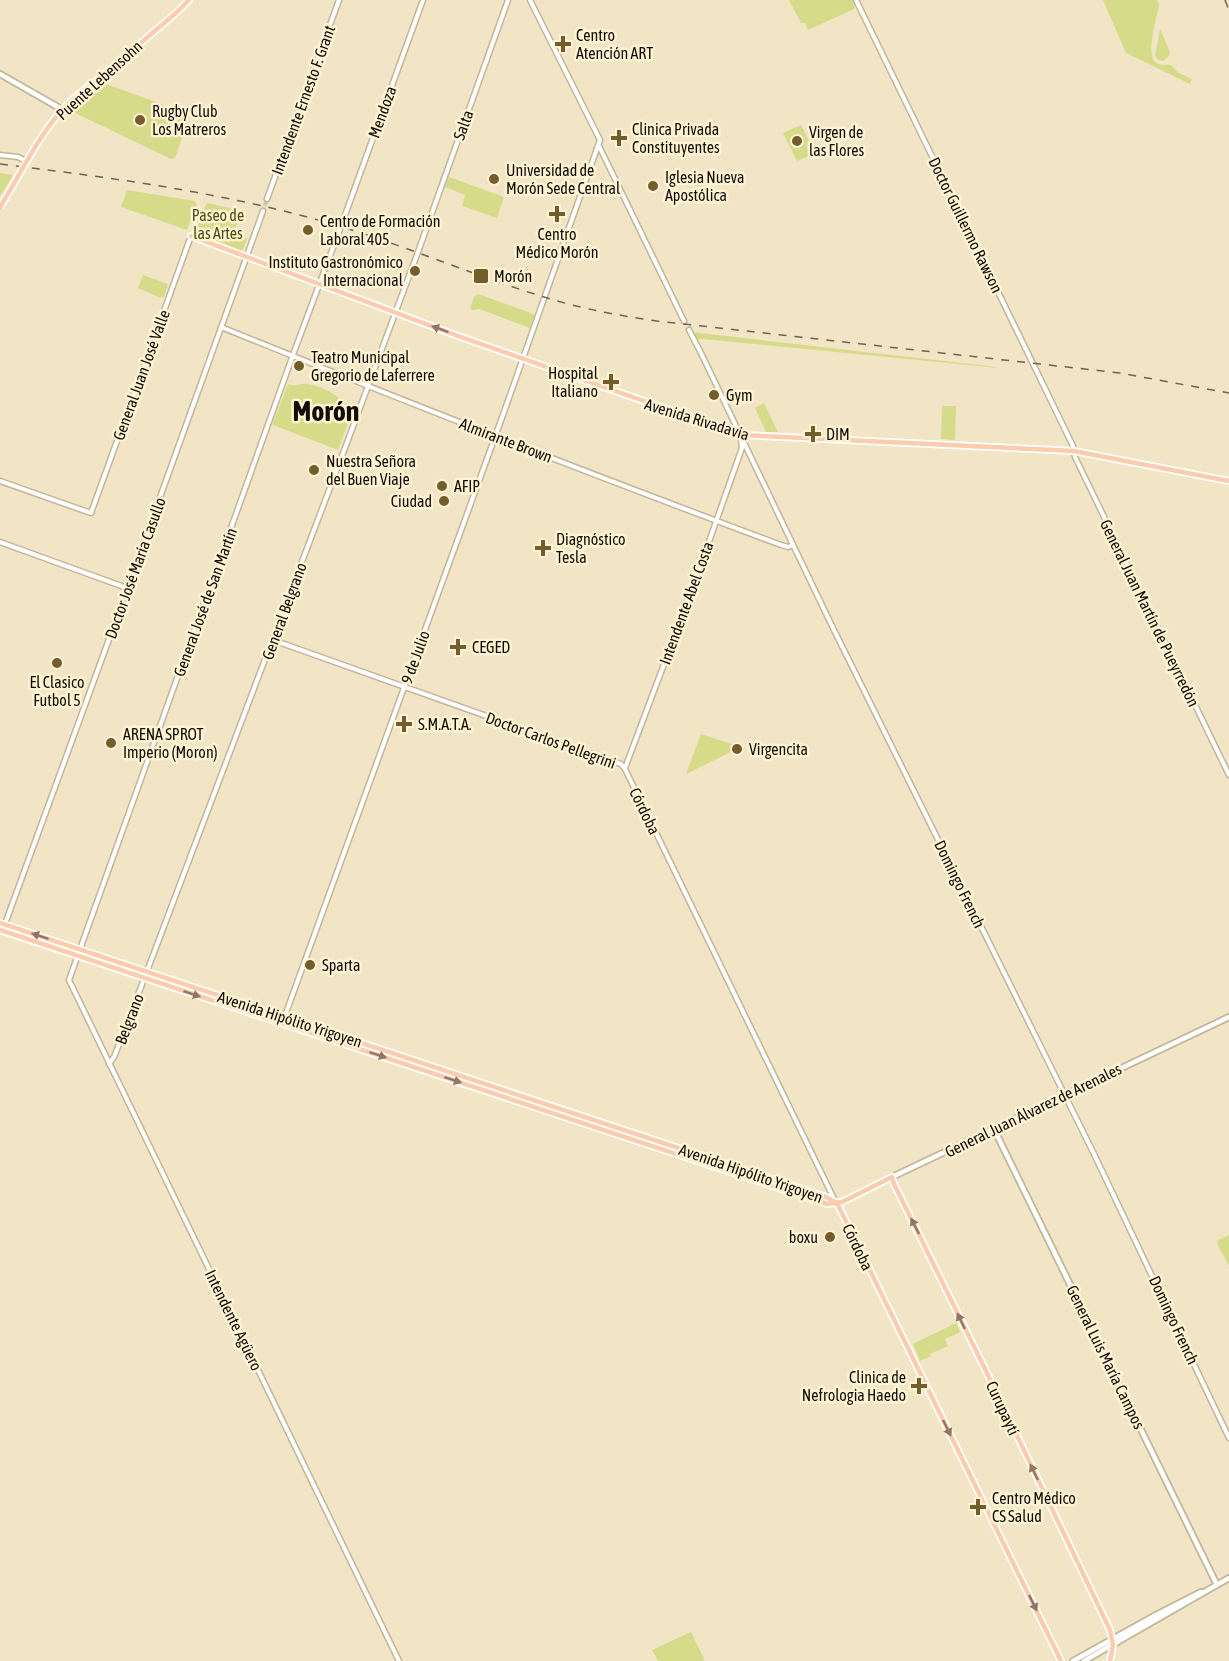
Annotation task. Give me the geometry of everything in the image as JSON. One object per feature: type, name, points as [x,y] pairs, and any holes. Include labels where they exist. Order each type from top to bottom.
[{"type":"main road","name":"Puente Lebensohn","points":[[0,208],[53,120],[68,104],[189,0]]},
{"type":"main road","points":[[0,74],[63,110],[38,142],[0,208]]},
{"type":"main road","name":"Avenida Rivadavia","points":[[191,236],[395,313],[741,435],[1074,451],[1229,481]]},
{"type":"main road","name":"Avenida Hipólito Yrigoyen","points":[[1,926],[79,949],[285,1017],[826,1197],[837,1203]]},
{"type":"main road","name":"Avenida Hipólito Yrigoyen","points":[[1,926],[77,956],[282,1024],[778,1188],[827,1203],[837,1203]]},
{"type":"main road","name":"General Juan Álvarez de Arenales","points":[[837,1203],[1229,1017]]},
{"type":"main road","name":"General Luis María Campos","points":[[994,1129],[1217,1585]]},
{"type":"main road","name":"Curupaytí","points":[[892,1177],[1096,1600],[1113,1642]]},
{"type":"main road","name":"Córdoba","points":[[837,1203],[1061,1661]]},
{"type":"main road","points":[[1083,1661],[1189,1597],[1229,1578]]},
{"type":"main road","points":[[1073,1661],[1113,1642]]},
{"type":"main road","points":[[1110,1661],[1113,1642]]},
{"type":"street","name":"Intendente Ernesto F. Grant","points":[[267,200],[339,0]]},
{"type":"street","name":"Mendoza","points":[[342,223],[423,0]]},
{"type":"street","name":"Salta","points":[[419,249],[508,0]]},
{"type":"street","name":"9 de Julio","points":[[282,1024],[598,145],[600,136],[530,0]]},
{"type":"street","name":"Doctor Guillermo Rawson","points":[[856,0],[1074,451]]},
{"type":"street","points":[[598,145],[684,321]]},
{"type":"street","points":[[0,155],[18,157],[26,161]]},
{"type":"street","name":"Doctor José María Casullo","points":[[1,926],[128,588],[263,211]]},
{"type":"street","name":"General José de San Martín","points":[[69,980],[342,223]]},
{"type":"street","name":"General Juan José Valle","points":[[0,481],[91,513],[191,236]]},
{"type":"street","name":"General Belgrano","points":[[146,972],[419,249]]},
{"type":"street","name":"Almirante Brown","points":[[221,327],[716,521],[781,545],[788,547],[793,545]]},
{"type":"street","name":"Domingo French","points":[[689,330],[1150,1271],[1229,1438]]},
{"type":"street","name":"Intendente Abel Costa","points":[[625,768],[742,448],[741,435]]},
{"type":"street","name":"General Juan Martín de Pueyrredón","points":[[1074,451],[1229,774]]},
{"type":"street","points":[[0,542],[128,588]]},
{"type":"street","name":"Doctor Carlos Pellegrini","points":[[273,640],[621,764],[625,768]]},
{"type":"street","name":"Córdoba","points":[[625,768],[837,1203]]},
{"type":"street","name":"Belgrano","points":[[109,1064],[114,1057],[146,972]]},
{"type":"street","name":"Intendente Agüero","points":[[69,980],[399,1661]]},
{"type":"green space","points":[[789,0],[853,0],[855,5],[854,9],[808,30],[805,23],[801,23]]},
{"type":"green space","points":[[1103,0],[1157,0],[1159,5],[1152,44],[1153,59],[1158,64],[1171,65],[1179,73],[1192,79],[1190,84],[1126,53]]},
{"type":"green space","points":[[1160,29],[1170,52],[1163,61],[1158,60],[1155,56]]},
{"type":"green space","name":"Rugby Club Los Matreros","points":[[106,84],[189,114],[175,158],[171,159],[73,112],[72,109]]},
{"type":"green space","points":[[801,125],[815,153],[797,161],[783,133]]},
{"type":"green space","points":[[0,173],[13,175],[0,196]]},
{"type":"green space","points":[[449,177],[504,197],[497,218],[462,206],[465,195],[445,187]]},
{"type":"green space","points":[[127,190],[195,201],[197,205],[187,230],[121,207]]},
{"type":"green space","name":"Paseo de las Artes","points":[[208,203],[242,211],[233,234],[247,239],[242,252],[195,234]]},
{"type":"green space","points":[[143,275],[168,284],[164,297],[161,298],[138,288]]},
{"type":"green space","points":[[478,294],[534,314],[535,318],[530,328],[479,309],[472,310],[470,308],[474,297]]},
{"type":"green space","points":[[691,332],[988,366],[999,368],[696,340]]},
{"type":"green space","points":[[288,384],[307,384],[326,390],[338,397],[352,412],[338,450],[273,425]]},
{"type":"green space","points":[[764,403],[778,432],[766,432],[755,408]]},
{"type":"green space","points":[[942,406],[956,406],[955,440],[941,439]]},
{"type":"green space","points":[[701,734],[741,747],[686,774]]},
{"type":"green space","points":[[1229,1235],[1228,1265],[1217,1243],[1218,1240]]},
{"type":"green space","points":[[956,1323],[960,1332],[945,1339],[948,1346],[920,1361],[913,1344]]},
{"type":"green space","points":[[691,1632],[705,1661],[658,1661],[652,1650]]},
{"type":"tunnel","points":[[263,211],[267,199]]},
{"type":"railway","points":[[1225,0],[1229,10]]},
{"type":"railway","points":[[0,164],[171,188],[297,214],[366,235],[527,292],[567,304],[618,315],[1120,373],[1229,393]]},
{"type":"place","name":"Centro Atención ART","points":[[563,44]]},
{"type":"place","name":"Rugby Club Los Matreros","points":[[140,120]]},
{"type":"place","name":"Clinica Privada Constituyentes","points":[[619,138]]},
{"type":"place","name":"Virgen de las Flores","points":[[797,141]]},
{"type":"place","name":"Universidad de Morón Sede Central","points":[[494,179]]},
{"type":"place","name":"Iglesia Nueva Apostólica","points":[[653,186]]},
{"type":"place","name":"Centro Médico Morón","points":[[557,214]]},
{"type":"place","name":"Centro de Formación Laboral 405","points":[[308,230]]},
{"type":"place","name":"Instituto Gastronómico Internacional","points":[[415,271]]},
{"type":"place","name":"Morón","points":[[481,276]]},
{"type":"place","name":"Teatro Municipal Gregorio de Laferrere","points":[[299,366]]},
{"type":"place","name":"Hospital Italiano","points":[[611,382]]},
{"type":"place","name":"Gym","points":[[714,395]]},
{"type":"place","name":"DIM","points":[[813,434]]},
{"type":"place","name":"Nuestra Señora del Buen Viaje","points":[[314,470]]},
{"type":"place","name":"AFIP","points":[[442,486]]},
{"type":"place","name":"Ciudad","points":[[444,501]]},
{"type":"place","name":"Diagnóstico Tesla","points":[[543,548]]},
{"type":"place","name":"CEGED","points":[[458,647]]},
{"type":"place","name":"El Clasico Futbol 5","points":[[57,663]]},
{"type":"place","name":"S.M.A.T.A.","points":[[404,724]]},
{"type":"place","name":"ARENA SPROT Imperio (Moron)","points":[[111,743]]},
{"type":"place","name":"Virgencita","points":[[737,749]]},
{"type":"place","name":"Sparta","points":[[310,965]]},
{"type":"place","name":"boxu","points":[[830,1237]]},
{"type":"place","name":"Clinica de Nefrologia Haedo","points":[[919,1386]]},
{"type":"place","name":"Centro Médico CS Salud","points":[[978,1507]]},
{"type":"district","name":"Morón","points":[[326,411]]}]
